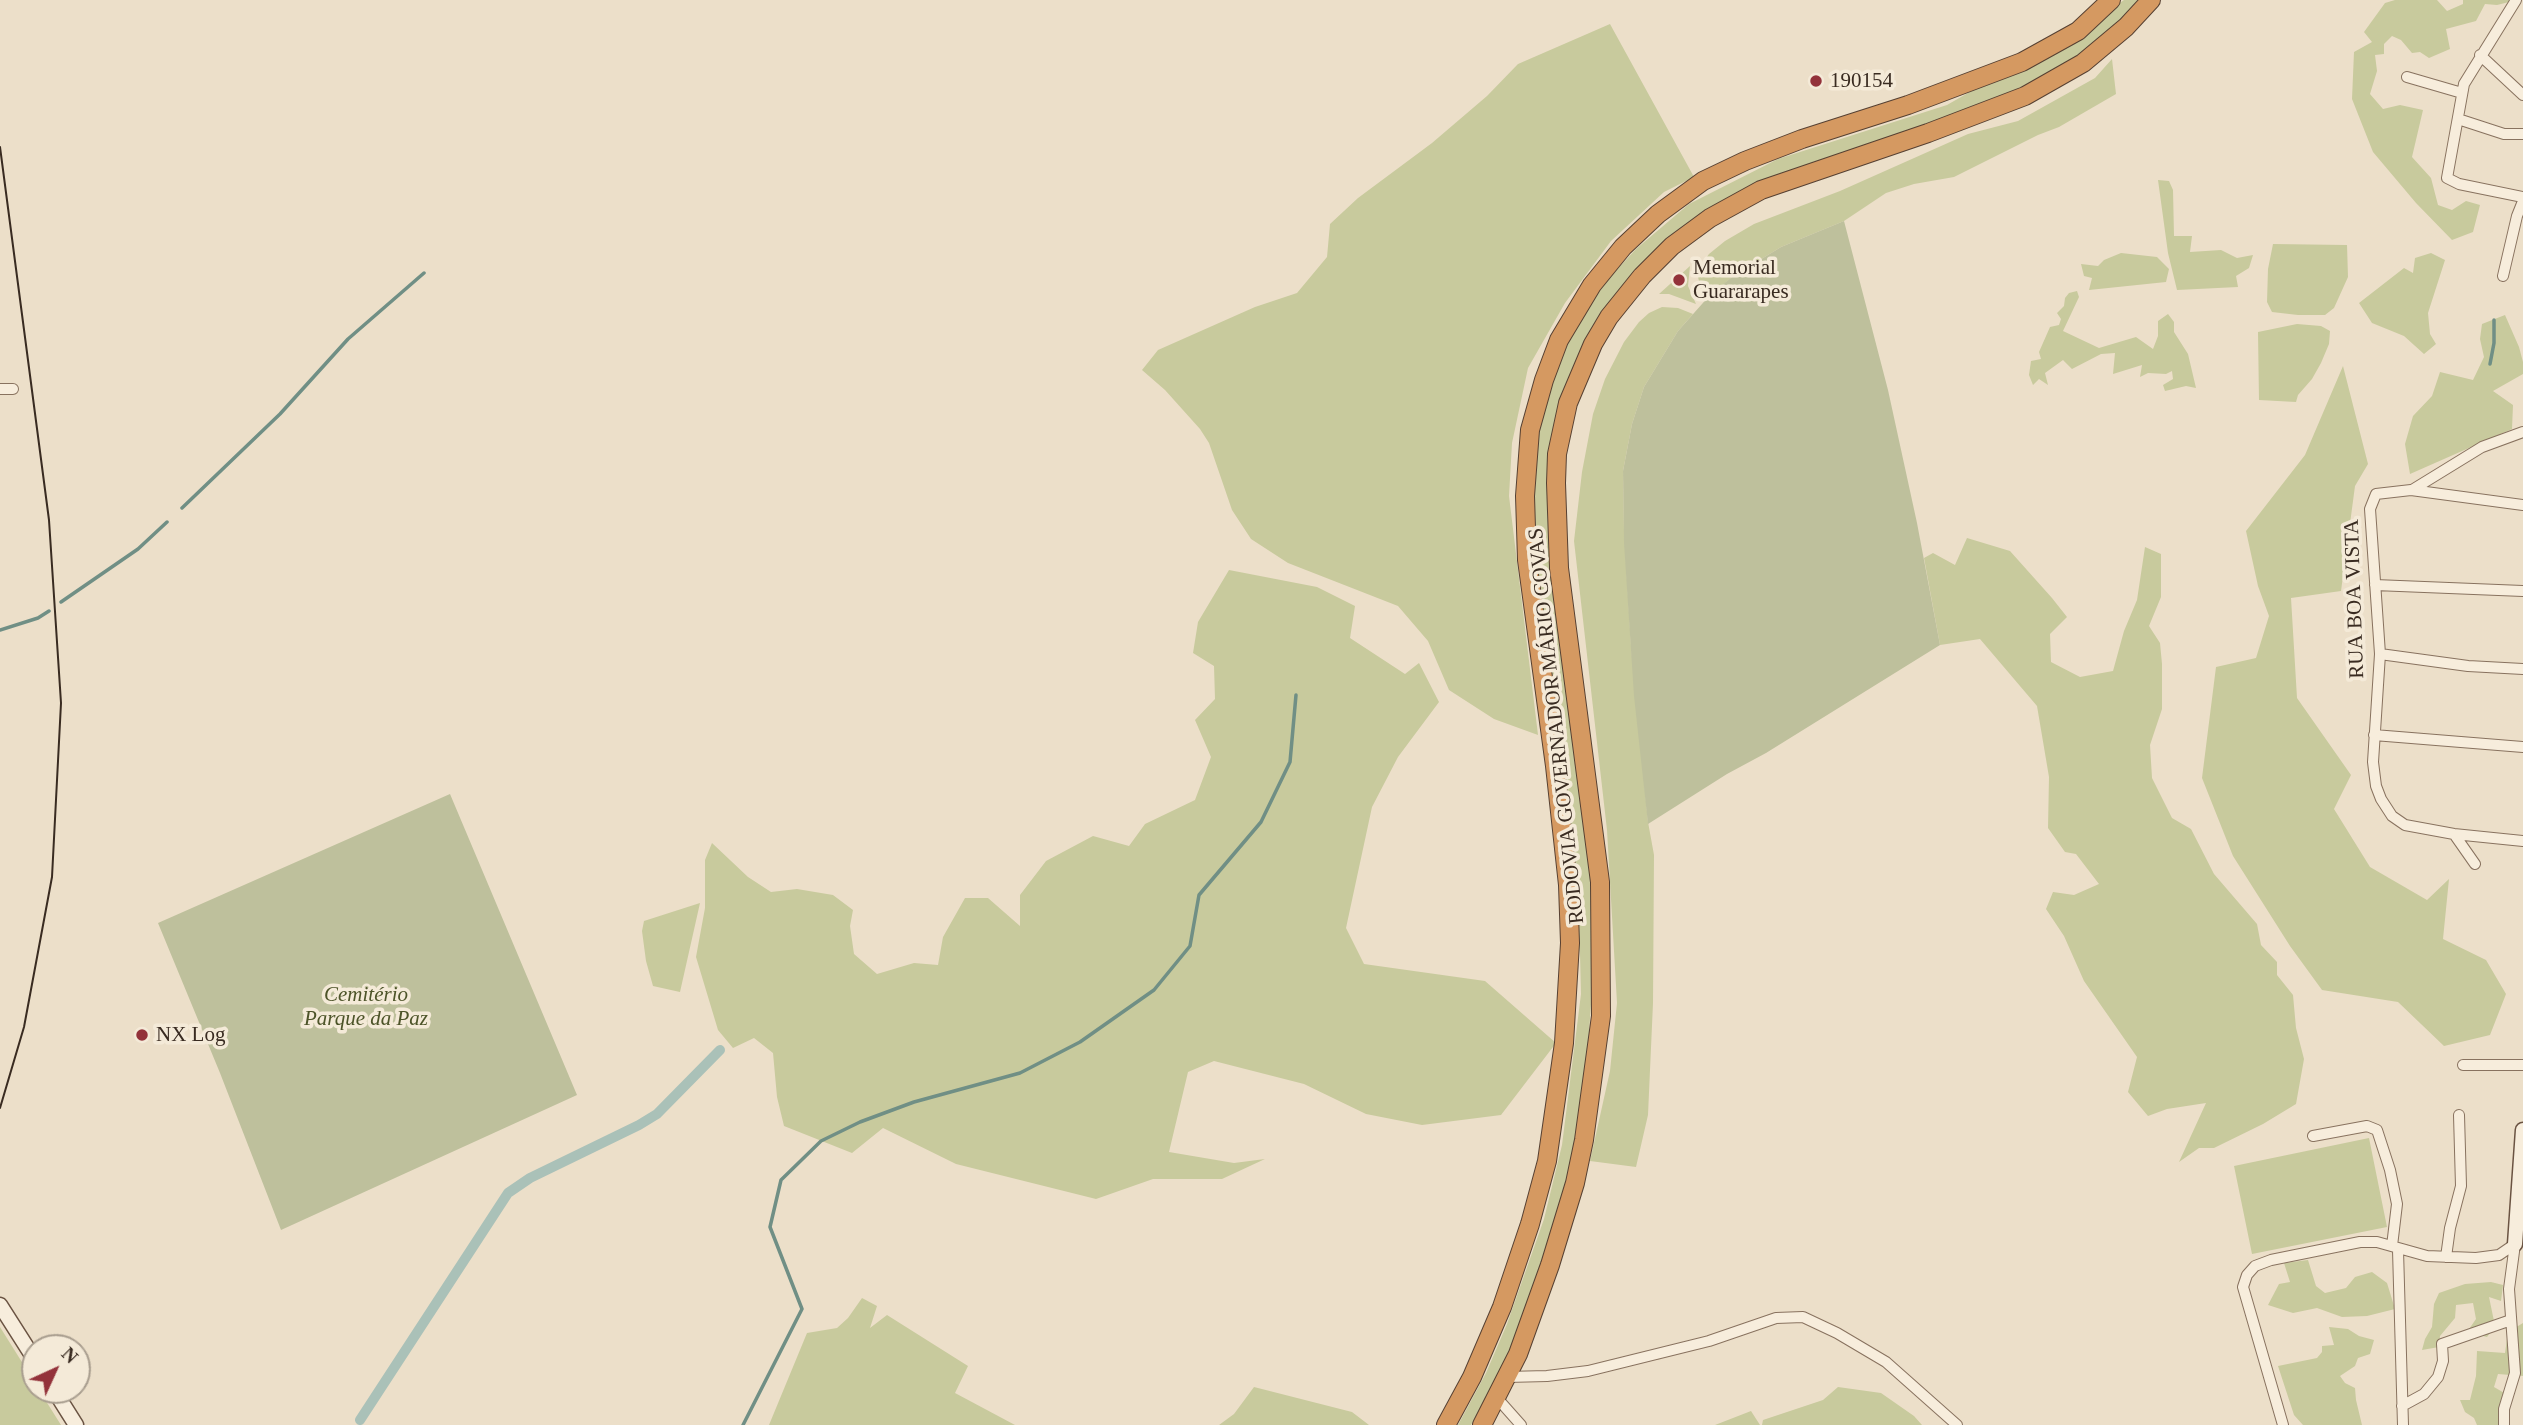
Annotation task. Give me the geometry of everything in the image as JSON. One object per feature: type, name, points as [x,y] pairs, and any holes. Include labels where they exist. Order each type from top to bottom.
[{"type":"highway","name":"RODOVIA GOVERNADOR MÁRIO COVAS","points":[[1446,1425],[1472,1377],[1502,1307],[1530,1224],[1547,1161],[1564,1043],[1570,943],[1569,885],[1527,560],[1525,496],[1530,430],[1559,340],[1592,285],[1623,247],[1658,214],[1703,181],[1802,139],[1908,105],[2022,62],[2078,31],[2111,0]]},
{"type":"highway","name":"RODOVIA GOVERNADOR MÁRIO COVAS","points":[[1482,1425],[1507,1377],[1538,1302],[1575,1183],[1584,1140],[1601,1017],[1600,882],[1559,568],[1556,483],[1557,454],[1568,403],[1593,344],[1609,317],[1642,276],[1672,246],[1710,218],[1761,190],[1941,129],[2025,96],[2083,63],[2126,27],[2151,0]]},
{"type":"street","points":[[2503,276],[2523,199],[2448,180],[2467,77],[2516,0]]},
{"type":"street","points":[[2480,55],[2523,95]]},
{"type":"street","points":[[2407,77],[2462,93]]},
{"type":"street","points":[[2458,119],[2504,134],[2523,134]]},
{"type":"street","points":[[0,389],[13,388]]},
{"type":"street","points":[[2411,490],[2482,447],[2523,432]]},
{"type":"street","points":[[2411,490],[2523,505]]},
{"type":"street","name":"RUA BOA VISTA","points":[[2411,490],[2376,495],[2370,507],[2380,654],[2373,762],[2376,786],[2392,816],[2405,825],[2454,834],[2523,841]]},
{"type":"street","points":[[2375,585],[2523,591]]},
{"type":"street","points":[[2380,654],[2469,666],[2523,669]]},
{"type":"street","points":[[2374,735],[2523,747]]},
{"type":"street","points":[[2454,834],[2475,864]]},
{"type":"street","points":[[2463,1065],[2523,1065]]},
{"type":"street","points":[[2446,1257],[2461,1186],[2459,1115]]},
{"type":"street","points":[[2313,1136],[2367,1126],[2377,1130],[2390,1170],[2397,1204],[2395,1248],[2403,1425]]},
{"type":"street","points":[[2504,1425],[2504,1409],[2519,1373],[2509,1289],[2523,1130]]},
{"type":"street","points":[[2283,1425],[2246,1301],[2245,1279],[2255,1266],[2271,1260],[2353,1243],[2372,1242],[2427,1256],[2489,1258],[2504,1253],[2515,1244]]},
{"type":"street","points":[[0,1305],[21,1338]]},
{"type":"street","points":[[1507,1377],[1588,1371],[1709,1341],[1768,1320],[1802,1317],[1837,1332],[1886,1362],[1956,1425]]},
{"type":"street","points":[[2402,1406],[2424,1394],[2438,1377],[2443,1361],[2442,1344],[2511,1320]]},
{"type":"street","points":[[1497,1398],[1521,1425]]},
{"type":"street","points":[[63,1404],[76,1425]]},
{"type":"green space","points":[[2124,0],[2144,0],[2090,51],[2022,92],[1759,185],[1611,305],[1551,455],[1591,889],[1593,977],[1584,1101],[1561,1211],[1507,1359],[1471,1425],[1458,1425],[1486,1373],[1507,1324],[1544,1219],[1562,1145],[1581,994],[1580,954],[1533,524],[1531,476],[1538,433],[1555,364],[1589,305],[1610,277],[1636,249],[1689,204],[1778,159],[1947,105],[2092,22]]},
{"type":"green space","points":[[2395,0],[2437,0],[2447,11],[2463,4],[2463,0],[2510,0],[2497,5],[2485,4],[2476,21],[2446,29],[2450,49],[2429,58],[2420,52],[2412,53],[2401,40],[2392,36],[2384,44],[2384,54],[2375,55],[2377,71],[2370,94],[2383,109],[2400,105],[2423,110],[2412,157],[2431,178],[2438,205],[2452,210],[2466,201],[2480,205],[2473,232],[2452,240],[2373,152],[2352,99],[2354,52],[2372,42],[2364,32],[2385,3]]},
{"type":"green space","points":[[1610,24],[1694,177],[1664,192],[1611,241],[1565,303],[1528,368],[1512,443],[1509,496],[1538,735],[1494,719],[1449,690],[1428,641],[1398,606],[1288,563],[1251,539],[1232,510],[1209,443],[1200,429],[1165,390],[1142,370],[1158,350],[1255,307],[1297,293],[1327,257],[1330,224],[1358,198],[1432,143],[1487,96],[1518,64]]},
{"type":"green space","points":[[2112,59],[2116,94],[2059,127],[1954,177],[1914,184],[1886,193],[1844,221],[1781,247],[1732,277],[1705,301],[1703,298],[1698,277],[1701,265],[1709,254],[1725,241],[1754,224],[1840,191],[1968,134],[2018,121],[2095,78]]},
{"type":"green space","points":[[2158,180],[2169,181],[2173,190],[2174,236],[2192,236],[2190,252],[2221,250],[2237,258],[2253,255],[2249,268],[2236,276],[2238,287],[2177,290],[2168,253]]},
{"type":"green space","points":[[1844,221],[1888,390],[1940,645],[1648,824],[1634,696],[1624,543],[1623,471],[1632,424],[1644,387],[1678,331],[1710,295],[1732,277],[1781,247]]},
{"type":"green space","points":[[2273,244],[2347,245],[2348,277],[2334,308],[2325,315],[2272,312],[2267,302],[2268,269]]},
{"type":"green space","points":[[2121,253],[2157,257],[2169,269],[2166,282],[2089,290],[2092,278],[2084,276],[2081,264],[2098,266],[2104,260]]},
{"type":"green space","points":[[2431,253],[2445,260],[2428,313],[2430,334],[2436,344],[2424,354],[2404,336],[2372,323],[2359,303],[2404,268],[2413,273],[2415,258]]},
{"type":"green space","points":[[1690,266],[1688,286],[1696,304],[1669,294],[1659,294]]},
{"type":"green space","points":[[2077,291],[2079,297],[2063,331],[2099,348],[2136,337],[2153,349],[2158,336],[2158,321],[2168,314],[2174,322],[2174,332],[2188,354],[2196,388],[2186,386],[2165,391],[2163,385],[2173,379],[2172,371],[2166,374],[2148,373],[2140,377],[2142,365],[2113,374],[2115,353],[2101,354],[2072,369],[2063,360],[2045,373],[2048,385],[2039,379],[2033,385],[2029,375],[2031,361],[2041,359],[2039,352],[2050,327],[2059,325],[2061,319],[2057,313],[2064,306],[2069,293]]},
{"type":"green space","points":[[1662,307],[1678,308],[1693,314],[1678,331],[1644,387],[1632,424],[1623,471],[1631,646],[1648,822],[1654,855],[1653,1003],[1648,1115],[1636,1167],[1590,1161],[1610,1071],[1617,1003],[1607,830],[1574,541],[1582,472],[1593,414],[1605,379],[1624,342],[1639,322]]},
{"type":"green space","points":[[2505,315],[2519,347],[2523,374],[2493,391],[2513,405],[2512,429],[2410,474],[2405,444],[2413,416],[2432,396],[2440,372],[2473,380],[2484,357],[2480,339],[2482,324]]},
{"type":"green space","points":[[2297,324],[2321,326],[2330,331],[2329,344],[2321,363],[2296,402],[2259,400],[2258,332]]},
{"type":"green space","points":[[2343,366],[2368,464],[2355,486],[2341,591],[2291,598],[2297,698],[2351,775],[2334,809],[2370,867],[2427,900],[2449,879],[2443,939],[2486,960],[2506,994],[2490,1035],[2444,1046],[2398,1002],[2322,990],[2290,946],[2233,856],[2202,778],[2216,667],[2256,658],[2269,616],[2258,586],[2246,531],[2305,455]]},
{"type":"green space","points":[[1967,538],[2010,551],[2052,598],[2067,617],[2050,634],[2051,662],[2080,677],[2113,671],[2124,631],[2137,600],[2145,547],[2161,554],[2161,597],[2149,626],[2160,643],[2162,664],[2162,709],[2150,745],[2152,778],[2172,818],[2191,829],[2214,874],[2257,924],[2261,945],[2277,962],[2277,975],[2293,995],[2296,1028],[2304,1059],[2296,1104],[2214,1148],[2199,1148],[2179,1162],[2206,1103],[2167,1109],[2148,1116],[2128,1092],[2137,1057],[2084,981],[2064,936],[2046,909],[2053,892],[2074,895],[2099,884],[2076,854],[2065,852],[2048,828],[2049,777],[2037,706],[1980,639],[1940,645],[1924,558],[1933,553],[1955,565]]},
{"type":"green space","points":[[1229,570],[1317,587],[1355,606],[1350,638],[1405,674],[1419,663],[1439,702],[1398,757],[1372,807],[1346,928],[1364,964],[1485,981],[1556,1043],[1501,1115],[1422,1125],[1366,1114],[1304,1084],[1214,1061],[1188,1072],[1169,1152],[1234,1163],[1265,1159],[1222,1179],[1153,1179],[1096,1199],[956,1164],[883,1128],[852,1153],[784,1126],[777,1097],[773,1053],[754,1038],[733,1048],[718,1030],[696,957],[705,908],[705,860],[712,843],[748,877],[771,892],[797,889],[833,895],[853,910],[850,926],[854,954],[877,974],[914,963],[938,965],[943,937],[965,898],[988,898],[1020,926],[1020,895],[1046,861],[1093,836],[1129,846],[1145,824],[1195,800],[1211,757],[1195,720],[1215,699],[1214,666],[1193,653],[1198,622]]},
{"type":"green space","name":"Cemitério Parque da Paz","points":[[450,794],[577,1095],[281,1230],[158,923]]},
{"type":"green space","points":[[700,903],[680,992],[653,986],[646,961],[642,931],[644,921]]},
{"type":"green space","points":[[2369,1138],[2387,1227],[2252,1254],[2234,1166]]},
{"type":"green space","points":[[2308,1260],[2316,1286],[2325,1293],[2346,1288],[2355,1277],[2372,1272],[2387,1283],[2395,1309],[2367,1316],[2342,1317],[2317,1308],[2293,1313],[2268,1305],[2279,1284],[2290,1282],[2284,1263]]},
{"type":"green space","points":[[2491,1282],[2503,1285],[2501,1301],[2489,1297],[2495,1326],[2487,1337],[2467,1332],[2476,1319],[2473,1303],[2456,1305],[2455,1318],[2440,1336],[2439,1347],[2422,1350],[2432,1327],[2434,1304],[2439,1293],[2465,1284]]},
{"type":"green space","points":[[862,1298],[877,1306],[870,1328],[887,1315],[968,1366],[955,1393],[1015,1425],[769,1425],[807,1333],[837,1328]]},
{"type":"green space","points":[[2523,1323],[2523,1376],[2498,1374],[2494,1387],[2506,1394],[2506,1425],[2477,1425],[2474,1418],[2465,1412],[2460,1400],[2470,1400],[2476,1376],[2477,1351],[2505,1353],[2508,1332]]},
{"type":"green space","points":[[0,1327],[21,1361],[21,1404],[48,1404],[61,1425],[0,1425]]},
{"type":"green space","points":[[2329,1327],[2348,1329],[2359,1336],[2374,1340],[2370,1354],[2358,1358],[2355,1366],[2340,1376],[2345,1383],[2355,1388],[2362,1425],[2303,1425],[2294,1415],[2278,1366],[2317,1358],[2322,1352],[2322,1346],[2334,1345]]},
{"type":"green space","points":[[1254,1387],[1352,1412],[1369,1425],[1219,1425],[1234,1414]]},
{"type":"green space","points":[[1838,1387],[1881,1393],[1914,1416],[1922,1425],[1762,1425],[1763,1420],[1823,1400]]},
{"type":"green space","points":[[1751,1411],[1760,1425],[1715,1425]]},
{"type":"waterway","points":[[182,508],[280,414],[348,339],[424,273]]},
{"type":"waterway","points":[[2490,364],[2494,320]]},
{"type":"waterway","points":[[61,602],[138,549],[167,522]]},
{"type":"waterway","points":[[0,630],[38,618],[49,611]]},
{"type":"waterway","points":[[743,1425],[802,1309],[770,1227],[781,1180],[821,1141],[860,1122],[914,1102],[1020,1073],[1080,1042],[1154,990],[1190,946],[1199,895],[1261,822],[1290,762],[1296,695]]},
{"type":"waterway","points":[[360,1420],[508,1193],[530,1178],[657,1114],[720,1050]]},
{"type":"tram line","points":[[0,147],[49,520],[61,703],[52,877],[24,1027],[0,1108]]},
{"type":"place","name":"190154","points":[[1816,81]]},
{"type":"place","name":"Memorial Guararapes","points":[[1679,280]]},
{"type":"place","name":"NX Log","points":[[142,1035]]}]
